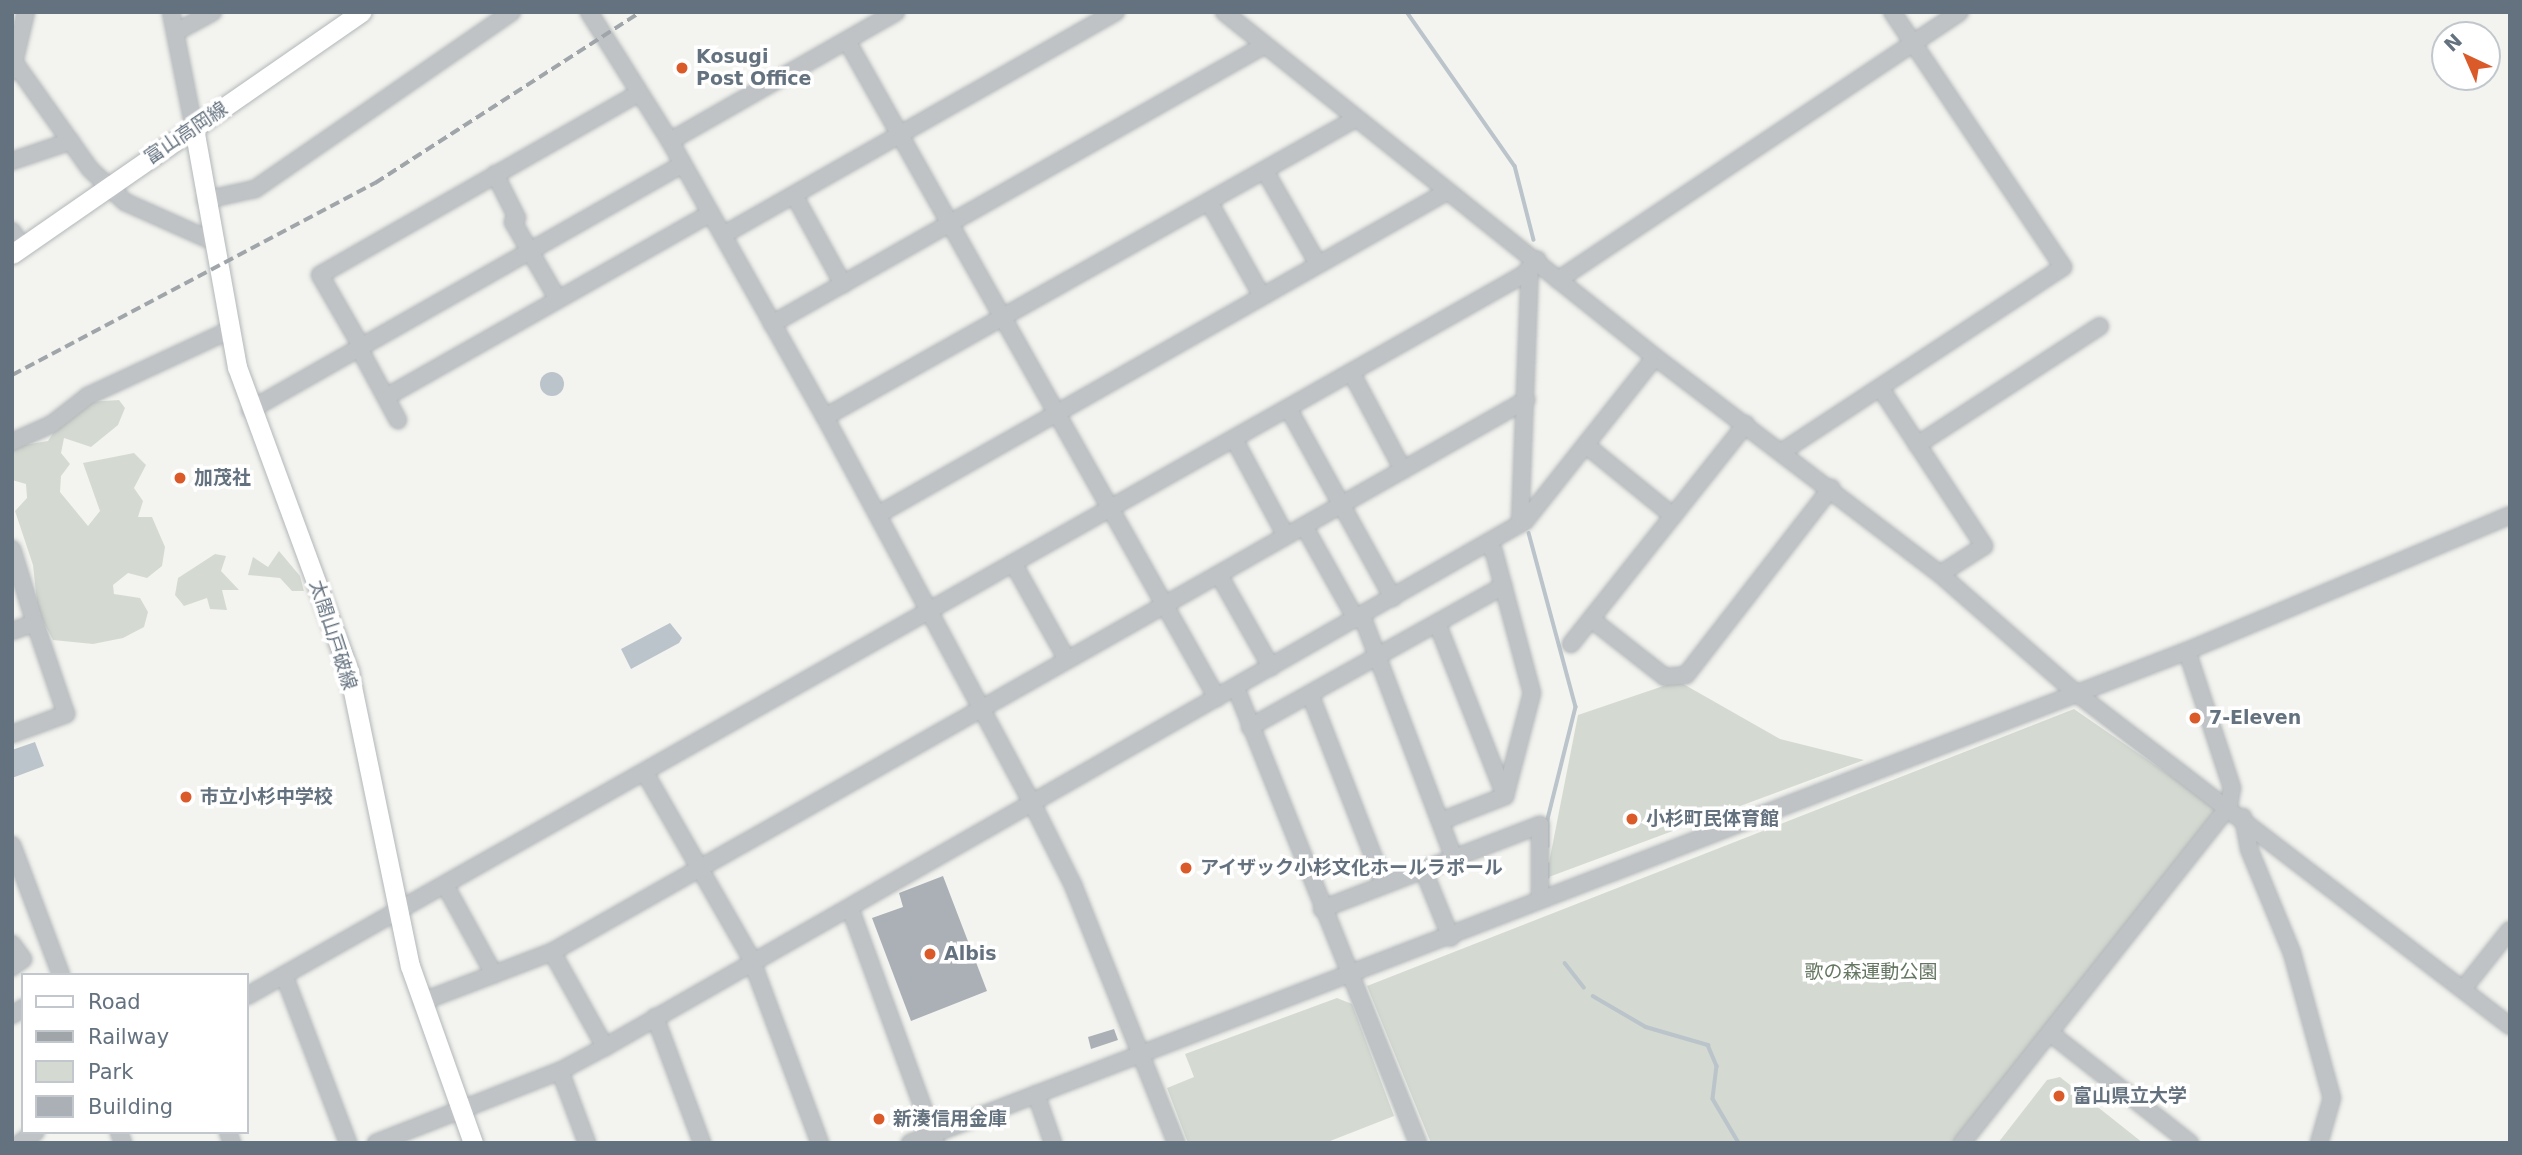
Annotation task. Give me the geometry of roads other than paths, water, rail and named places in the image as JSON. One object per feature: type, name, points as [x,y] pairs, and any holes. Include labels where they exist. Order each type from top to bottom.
[{"type":"main road","name":"富山高岡線","points":[[15,244],[194,128],[361,12]]},
{"type":"main road","name":"太閤山戸破線","points":[[194,128],[212,241],[250,410],[349,672],[398,911],[421,1002],[473,1143]]},
{"type":"street","points":[[26,12],[13,66],[71,141],[107,185],[125,202],[212,241]]},
{"type":"street","points":[[171,12],[194,128]]},
{"type":"street","points":[[176,32],[213,12]]},
{"type":"street","points":[[205,200],[256,189],[513,12]]},
{"type":"street","points":[[589,12],[670,141],[711,213],[931,610],[1032,803],[1073,885],[1176,1143]]},
{"type":"street","points":[[670,141],[896,12]]},
{"type":"street","points":[[723,235],[1116,12]]},
{"type":"street","points":[[1224,12],[1448,191],[1534,264],[1783,451],[1940,574],[2075,692],[2229,806],[2510,1026]]},
{"type":"street","points":[[1783,451],[2063,267],[1892,12]]},
{"type":"street","points":[[1558,280],[1960,12]]},
{"type":"street","points":[[847,41],[1217,698]]},
{"type":"street","points":[[772,324],[1265,46]]},
{"type":"street","points":[[398,420],[320,275],[639,93]]},
{"type":"street","points":[[825,417],[1357,118]]},
{"type":"street","points":[[12,161],[71,141]]},
{"type":"street","points":[[250,410],[682,165]]},
{"type":"street","points":[[1265,171],[1318,264]]},
{"type":"street","points":[[495,174],[528,251],[557,298]]},
{"type":"street","points":[[878,514],[1448,191]]},
{"type":"street","points":[[793,195],[843,284]]},
{"type":"street","points":[[1209,202],[1262,296]]},
{"type":"street","points":[[386,397],[711,213]]},
{"type":"street","points":[[248,995],[1289,408],[1534,264]]},
{"type":"street","points":[[1520,524],[1534,264]]},
{"type":"street","points":[[1917,444],[2099,326]]},
{"type":"street","points":[[12,442],[52,424],[88,396],[230,330]]},
{"type":"street","points":[[376,1143],[560,1071],[605,1047],[1520,524],[1587,446],[1655,357]]},
{"type":"street","points":[[1350,372],[1403,470]]},
{"type":"street","points":[[1881,389],[1984,546],[1940,574]]},
{"type":"street","points":[[421,1002],[552,952],[1066,658],[1219,575],[1526,400]]},
{"type":"street","points":[[1289,408],[1393,598]]},
{"type":"street","points":[[1571,644],[1746,424]]},
{"type":"street","points":[[1234,439],[1286,536]]},
{"type":"street","points":[[1587,446],[1673,516]]},
{"type":"street","points":[[1591,619],[1665,677],[1686,675],[1830,488]]},
{"type":"street","points":[[910,1143],[934,1138],[1141,1051],[1349,978],[1540,900],[2187,650],[2510,515]]},
{"type":"street","points":[[1304,526],[1359,617],[1378,657],[1454,858]]},
{"type":"street","points":[[1487,543],[1503,586],[1532,692],[1505,796]]},
{"type":"street","points":[[12,549],[66,714],[12,734]]},
{"type":"street","points":[[1013,563],[1066,658]]},
{"type":"street","points":[[1219,575],[1271,667]]},
{"type":"street","points":[[1250,727],[1503,586]]},
{"type":"street","points":[[12,631],[35,623]]},
{"type":"street","points":[[1437,623],[1505,796]]},
{"type":"street","points":[[1962,1143],[2229,806],[2232,788],[2187,650]]},
{"type":"street","points":[[1236,688],[1349,978],[1418,1143]]},
{"type":"street","points":[[1310,694],[1384,884]]},
{"type":"street","points":[[645,773],[700,867],[751,964],[820,1143]]},
{"type":"street","points":[[1441,821],[1505,796]]},
{"type":"street","points":[[2243,817],[2249,849],[2292,953],[2332,1098],[2319,1143]]},
{"type":"street","points":[[1322,909],[1540,825],[1540,900]]},
{"type":"street","points":[[12,845],[18,880],[60,973]]},
{"type":"street","points":[[1423,869],[1451,938]]},
{"type":"street","points":[[445,885],[494,974]]},
{"type":"street","points":[[850,908],[934,1138]]},
{"type":"street","points":[[2463,989],[2510,930]]},
{"type":"street","points":[[12,944],[23,960],[12,967]]},
{"type":"street","points":[[552,952],[605,1047]]},
{"type":"street","points":[[284,975],[348,1143]]},
{"type":"street","points":[[655,1017],[702,1143]]},
{"type":"street","points":[[2050,1033],[2190,1143]]},
{"type":"street","points":[[560,1071],[587,1143]]},
{"type":"street","points":[[1036,1094],[1054,1143]]},
{"type":"waterway","points":[[1407,12],[1515,166],[1534,240]]},
{"type":"waterway","points":[[1529,533],[1576,707],[1548,819],[1548,846]]},
{"type":"waterway","points":[[1548,864],[1548,877]]},
{"type":"waterway","points":[[1565,963],[1584,987]]},
{"type":"waterway","points":[[1593,996],[1646,1027],[1708,1045],[1717,1066],[1713,1099],[1739,1143]]},
{"type":"railway","points":[[12,375],[375,183],[640,12]]},
{"type":"place","name":"Kosugi Post Office","points":[[682,68]]},
{"type":"place","name":"加茂社","points":[[180,478]]},
{"type":"place","name":"7-Eleven","points":[[2195,718]]},
{"type":"place","name":"市立小杉中学校","points":[[186,797]]},
{"type":"place","name":"小杉町民体育館","points":[[1632,819]]},
{"type":"place","name":"アイザック小杉文化ホールラポール","points":[[1186,868]]},
{"type":"place","name":"Albis","points":[[930,954]]},
{"type":"place","name":"富山県立大学","points":[[2059,1096]]},
{"type":"place","name":"新湊信用金庫","points":[[879,1119]]},
{"type":"park label","name":"歌の森運動公園","points":[[1871,972]]}]
